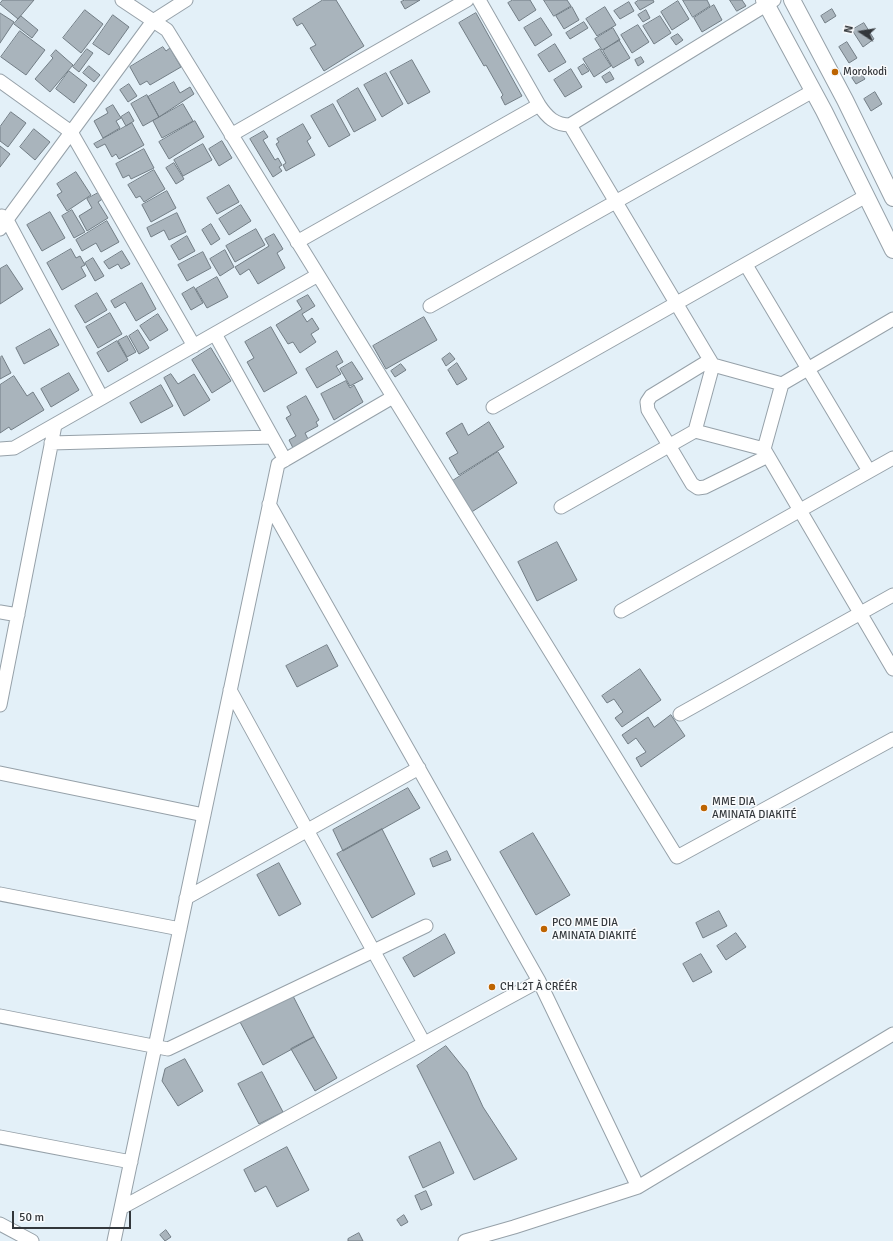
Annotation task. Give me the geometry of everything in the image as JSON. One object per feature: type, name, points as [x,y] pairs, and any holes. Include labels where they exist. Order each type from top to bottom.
[{"type":"street","points":[[122,0],[167,30],[677,858],[893,739]]},
{"type":"street","points":[[231,135],[467,0]]},
{"type":"street","points":[[792,0],[845,100],[893,198]]},
{"type":"street","points":[[102,398],[2,221],[71,132],[153,21],[183,1]]},
{"type":"street","points":[[484,2],[546,116],[555,122],[570,124],[768,2],[893,250]]},
{"type":"street","points":[[0,81],[71,132],[194,346]]},
{"type":"street","points":[[430,306],[813,91]]},
{"type":"street","points":[[297,242],[539,105]]},
{"type":"street","points":[[570,124],[711,363],[782,384]]},
{"type":"street","points":[[493,407],[866,196]]},
{"type":"street","points":[[746,265],[870,471]]},
{"type":"street","points":[[0,449],[14,448],[318,275]]},
{"type":"street","points":[[711,363],[651,396],[647,402],[648,410],[692,484],[701,488],[766,452],[782,384],[893,319]]},
{"type":"street","points":[[215,334],[285,460]]},
{"type":"street","points":[[695,431],[711,363]]},
{"type":"street","points":[[114,1241],[278,464],[393,397]]},
{"type":"street","points":[[0,705],[55,425]]},
{"type":"street","points":[[561,507],[695,431],[766,452],[893,668]]},
{"type":"street","points":[[51,443],[272,437]]},
{"type":"street","points":[[621,611],[893,458]]},
{"type":"street","points":[[269,504],[539,981],[638,1187]]},
{"type":"street","points":[[680,714],[893,595]]},
{"type":"street","points":[[0,612],[18,615]]},
{"type":"street","points":[[230,690],[424,1043]]},
{"type":"street","points":[[186,898],[419,768]]},
{"type":"street","points":[[0,773],[204,815]]},
{"type":"street","points":[[0,894],[180,929]]},
{"type":"street","points":[[0,1016],[168,1049],[426,926]]},
{"type":"street","points":[[121,1208],[539,981]]},
{"type":"street","points":[[465,1241],[514,1227],[638,1187],[893,1034]]},
{"type":"street","points":[[0,1137],[131,1162]]},
{"type":"street","points":[[0,1224],[32,1241]]},
{"type":"building","points":[[3,0],[34,0],[18,19],[0,4]]},
{"type":"building","points":[[323,0],[336,0],[364,46],[324,71],[310,48],[316,45],[302,23],[297,26],[293,19]]},
{"type":"building","points":[[405,0],[420,0],[405,9],[401,2]]},
{"type":"building","points":[[513,0],[530,0],[536,10],[519,21],[508,3]]},
{"type":"building","points":[[544,0],[567,0],[571,6],[554,16]]},
{"type":"building","points":[[639,0],[653,0],[654,2],[640,10],[635,3]]},
{"type":"building","points":[[683,0],[707,0],[710,6],[693,17]]},
{"type":"building","points":[[730,0],[742,0],[746,6],[737,11]]},
{"type":"building","points":[[678,1],[689,19],[672,30],[661,12]]},
{"type":"building","points":[[629,2],[634,11],[620,19],[614,11]]},
{"type":"building","points":[[714,5],[722,20],[702,32],[694,18]]},
{"type":"building","points":[[572,7],[579,20],[564,29],[556,16]]},
{"type":"building","points":[[605,7],[616,25],[597,36],[586,19]]},
{"type":"building","points":[[832,9],[836,16],[825,23],[821,16]]},
{"type":"building","points":[[85,10],[103,24],[81,53],[63,38]]},
{"type":"building","points":[[646,10],[650,18],[643,22],[638,15]]},
{"type":"building","points":[[0,13],[14,22],[0,43]]},
{"type":"building","points":[[476,13],[522,96],[505,105],[501,97],[503,95],[459,23]]},
{"type":"building","points":[[113,15],[129,27],[109,55],[93,44]]},
{"type":"building","points":[[21,16],[38,30],[32,38],[14,24]]},
{"type":"building","points":[[660,16],[671,33],[654,44],[643,26]]},
{"type":"building","points":[[541,18],[552,35],[535,46],[524,28]]},
{"type":"building","points":[[584,22],[588,28],[570,39],[566,33]]},
{"type":"building","points":[[864,23],[874,39],[863,47],[852,30]]},
{"type":"building","points":[[638,25],[649,42],[632,53],[621,35]]},
{"type":"building","points":[[613,28],[620,40],[602,50],[595,39]]},
{"type":"building","points":[[20,31],[45,50],[26,75],[1,57]]},
{"type":"building","points":[[678,34],[683,40],[676,45],[671,38]]},
{"type":"building","points":[[619,40],[630,58],[613,68],[603,51]]},
{"type":"building","points":[[847,42],[857,58],[849,63],[839,47]]},
{"type":"building","points":[[555,44],[566,62],[549,72],[538,55]]},
{"type":"building","points":[[163,47],[166,51],[170,48],[181,67],[150,85],[147,81],[140,85],[130,67]]},
{"type":"building","points":[[87,49],[93,53],[79,72],[73,67]]},
{"type":"building","points":[[600,49],[611,66],[594,77],[583,59]]},
{"type":"building","points":[[56,50],[73,65],[50,92],[35,79],[53,58],[51,56]]},
{"type":"building","points":[[641,57],[644,62],[638,66],[635,60]]},
{"type":"building","points":[[412,60],[430,92],[408,104],[390,72]]},
{"type":"building","points":[[584,64],[589,71],[582,75],[578,68]]},
{"type":"building","points":[[89,66],[100,75],[94,82],[83,73]]},
{"type":"building","points":[[571,69],[582,87],[565,97],[554,80]]},
{"type":"building","points":[[69,71],[87,85],[74,103],[56,89]]},
{"type":"building","points":[[610,72],[614,79],[606,83],[602,77]]},
{"type":"building","points":[[386,73],[403,104],[382,117],[364,85]]},
{"type":"building","points":[[861,73],[865,79],[856,84],[852,78]]},
{"type":"building","points":[[174,82],[180,93],[190,87],[194,94],[159,117],[148,97]]},
{"type":"building","points":[[129,84],[137,96],[128,102],[120,90]]},
{"type":"building","points":[[358,88],[376,120],[354,132],[337,101]]},
{"type":"building","points":[[875,92],[882,104],[871,111],[864,99]]},
{"type":"building","points":[[147,95],[159,117],[143,126],[131,104]]},
{"type":"building","points":[[183,104],[193,121],[162,138],[153,121]]},
{"type":"building","points":[[333,104],[350,135],[329,147],[311,116]]},
{"type":"building","points":[[113,105],[121,118],[116,121],[120,128],[103,138],[94,121],[108,113],[106,109]]},
{"type":"building","points":[[11,112],[26,123],[8,147],[0,141],[0,127]]},
{"type":"building","points":[[129,112],[134,121],[126,126],[121,117]]},
{"type":"building","points":[[195,121],[204,137],[169,159],[159,142]]},
{"type":"building","points":[[132,123],[144,145],[119,159],[116,154],[112,157],[105,144],[97,148],[94,144]]},
{"type":"building","points":[[303,124],[311,138],[307,141],[315,155],[286,171],[283,165],[286,163],[276,144],[279,142],[277,139]]},
{"type":"building","points":[[34,129],[50,142],[35,160],[20,147]]},
{"type":"building","points":[[264,131],[268,137],[263,140],[275,160],[278,158],[282,165],[279,167],[282,171],[273,177],[250,139]]},
{"type":"building","points":[[222,141],[232,158],[219,166],[209,149]]},
{"type":"building","points":[[203,144],[212,160],[183,176],[174,160]]},
{"type":"building","points":[[0,146],[10,154],[0,167]]},
{"type":"building","points":[[144,149],[154,168],[131,179],[129,175],[123,178],[116,164]]},
{"type":"building","points":[[174,163],[184,179],[176,184],[166,168]]},
{"type":"building","points":[[154,170],[165,189],[144,202],[140,196],[136,198],[128,185]]},
{"type":"building","points":[[76,172],[91,195],[67,211],[57,195],[62,192],[57,184]]},
{"type":"building","points":[[229,185],[239,202],[217,214],[207,198]]},
{"type":"building","points":[[167,191],[176,208],[151,222],[142,205]]},
{"type":"building","points":[[100,192],[104,198],[98,202],[108,218],[87,231],[79,216],[92,208],[87,199]]},
{"type":"building","points":[[241,205],[251,221],[229,235],[219,219]]},
{"type":"building","points":[[72,210],[85,232],[74,238],[62,216]]},
{"type":"building","points":[[50,212],[65,238],[42,251],[27,225]]},
{"type":"building","points":[[177,213],[186,232],[169,240],[164,230],[151,237],[147,228]]},
{"type":"building","points":[[107,221],[119,242],[101,252],[96,243],[82,251],[76,240]]},
{"type":"building","points":[[211,224],[220,239],[211,245],[202,230]]},
{"type":"building","points":[[256,229],[265,245],[235,262],[226,246]]},
{"type":"building","points":[[274,234],[283,249],[277,253],[285,268],[258,284],[249,269],[240,275],[235,267],[269,246],[265,239]]},
{"type":"building","points":[[187,236],[195,251],[179,260],[171,246]]},
{"type":"building","points":[[71,249],[76,258],[80,256],[85,265],[81,267],[86,276],[62,290],[47,263]]},
{"type":"building","points":[[225,250],[234,267],[220,276],[210,259]]},
{"type":"building","points":[[122,251],[130,264],[121,269],[118,264],[109,269],[104,262]]},
{"type":"building","points":[[203,252],[211,268],[187,281],[178,265]]},
{"type":"building","points":[[93,258],[104,276],[95,281],[85,263]]},
{"type":"building","points":[[7,265],[23,289],[0,304],[0,269]]},
{"type":"building","points":[[217,277],[228,297],[207,308],[196,289]]},
{"type":"building","points":[[142,283],[156,309],[136,321],[125,302],[115,308],[111,301]]},
{"type":"building","points":[[194,287],[203,303],[191,310],[182,294]]},
{"type":"building","points":[[97,293],[107,310],[85,323],[75,306]]},
{"type":"building","points":[[308,295],[315,306],[302,314],[307,322],[312,318],[319,329],[311,334],[316,342],[300,353],[293,342],[288,344],[276,325],[302,309],[297,301]]},
{"type":"building","points":[[110,313],[122,334],[98,348],[86,327]]},
{"type":"building","points":[[158,314],[168,330],[150,341],[140,326]]},
{"type":"building","points":[[424,317],[437,340],[386,369],[373,346]]},
{"type":"building","points":[[271,327],[297,373],[264,392],[247,362],[254,358],[245,342]]},
{"type":"building","points":[[50,329],[59,345],[24,364],[16,348]]},
{"type":"building","points":[[138,330],[149,348],[139,354],[129,336]]},
{"type":"building","points":[[127,336],[136,352],[127,357],[118,341]]},
{"type":"building","points":[[117,341],[128,360],[108,372],[97,353]]},
{"type":"building","points":[[211,348],[231,381],[212,393],[192,360]]},
{"type":"building","points":[[337,351],[343,362],[336,366],[341,374],[317,388],[306,369]]},
{"type":"building","points":[[450,353],[455,359],[446,366],[442,359]]},
{"type":"building","points":[[2,356],[11,373],[0,379],[0,358]]},
{"type":"building","points":[[352,362],[363,379],[350,386],[340,369]]},
{"type":"building","points":[[457,363],[467,379],[457,385],[448,370]]},
{"type":"building","points":[[401,364],[406,370],[395,377],[391,371]]},
{"type":"building","points":[[69,373],[79,390],[51,407],[41,389]]},
{"type":"building","points":[[171,374],[178,384],[194,374],[210,400],[184,416],[164,378]]},
{"type":"building","points":[[14,376],[27,396],[33,392],[44,410],[11,430],[9,427],[0,433],[0,385]]},
{"type":"building","points":[[346,381],[350,388],[354,385],[363,402],[334,420],[321,394]]},
{"type":"building","points":[[161,385],[173,406],[141,423],[130,403]]},
{"type":"building","points":[[306,396],[319,420],[316,422],[318,426],[305,433],[308,439],[293,448],[289,440],[296,436],[286,418],[291,415],[287,407]]},
{"type":"building","points":[[489,422],[504,447],[459,475],[449,458],[458,453],[446,433],[462,423],[468,435]]},
{"type":"building","points":[[498,452],[517,483],[470,513],[451,482]]},
{"type":"building","points":[[557,542],[577,580],[537,601],[518,562]]},
{"type":"building","points":[[327,645],[338,666],[297,687],[286,666]]},
{"type":"building","points":[[640,669],[661,700],[622,727],[615,718],[623,712],[614,699],[607,703],[602,696]]},
{"type":"building","points":[[671,715],[685,736],[641,767],[636,758],[646,752],[636,738],[628,744],[622,735],[648,717],[654,727]]},
{"type":"building","points":[[408,788],[420,808],[343,851],[333,830]]},
{"type":"building","points":[[382,829],[415,894],[372,918],[337,854]]},
{"type":"building","points":[[533,833],[570,895],[536,915],[500,852]]},
{"type":"building","points":[[447,851],[451,860],[433,867],[430,859]]},
{"type":"building","points":[[279,863],[301,904],[279,916],[257,875]]},
{"type":"building","points":[[719,911],[727,926],[703,938],[696,923]]},
{"type":"building","points":[[736,933],[746,947],[726,960],[717,946]]},
{"type":"building","points":[[445,934],[455,953],[414,977],[403,958]]},
{"type":"building","points":[[701,954],[712,972],[693,982],[683,964]]},
{"type":"building","points":[[292,994],[314,1037],[263,1065],[240,1022]]},
{"type":"building","points":[[314,1037],[337,1078],[315,1091],[291,1049]]},
{"type":"building","points":[[446,1046],[467,1072],[483,1107],[517,1159],[474,1180],[417,1066]]},
{"type":"building","points":[[185,1059],[203,1091],[178,1106],[162,1081],[165,1069]]},
{"type":"building","points":[[262,1072],[283,1112],[259,1124],[238,1084]]},
{"type":"building","points":[[440,1142],[454,1173],[423,1188],[409,1157]]},
{"type":"building","points":[[287,1147],[309,1190],[277,1207],[266,1186],[255,1192],[244,1170]]},
{"type":"building","points":[[426,1191],[432,1205],[421,1210],[415,1196]]},
{"type":"building","points":[[404,1215],[408,1222],[401,1226],[397,1220]]},
{"type":"building","points":[[166,1230],[171,1237],[165,1241],[160,1235]]},
{"type":"building","points":[[359,1233],[363,1241],[348,1241],[348,1239]]},
{"type":"place","name":"Morokodi","points":[[835,72]]},
{"type":"place","name":"MME DIA AMINATA DIAKITÉ","points":[[704,808]]},
{"type":"place","name":"PCO MME DIA AMINATA DIAKITÉ","points":[[544,929]]},
{"type":"place","name":"CH L2T À CRÉÉR","points":[[492,987]]}]
